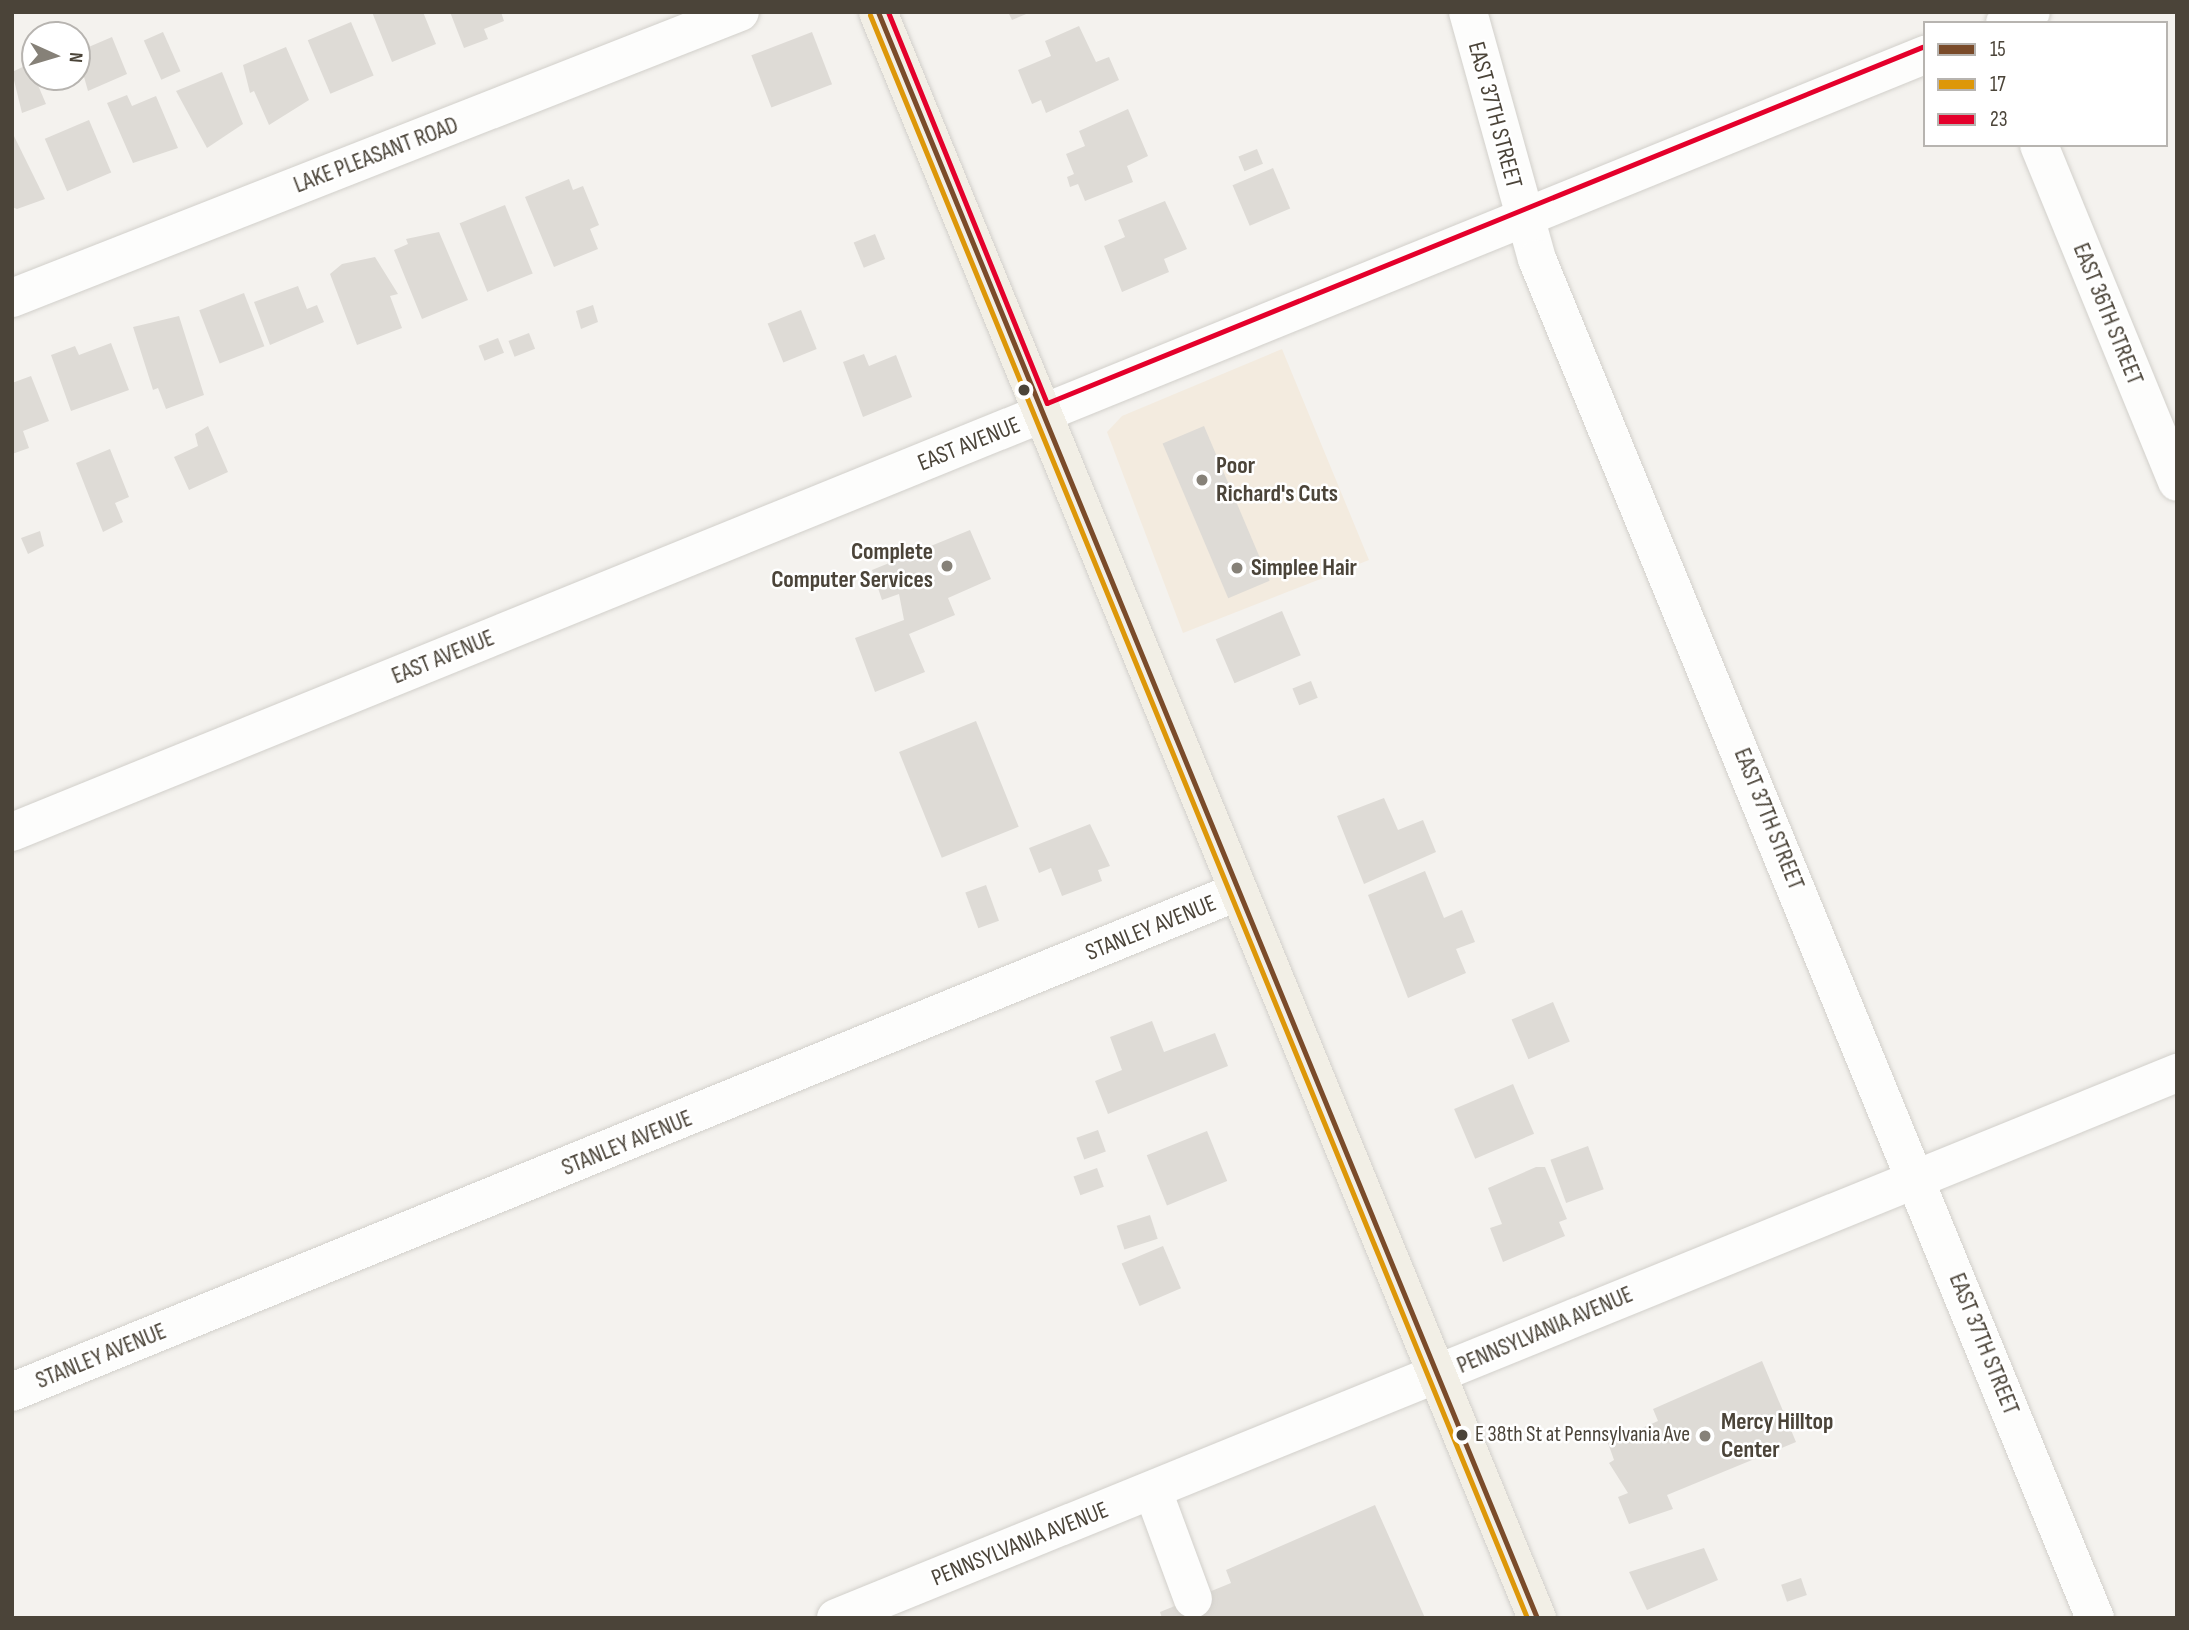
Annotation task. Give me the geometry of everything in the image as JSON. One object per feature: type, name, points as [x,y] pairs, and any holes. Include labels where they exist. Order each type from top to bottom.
[{"type":"main road","points":[[878,12],[1538,1618]]},
{"type":"street","name":"LAKE PLEASANT ROAD","points":[[12,298],[740,12]]},
{"type":"street","name":"EAST 37TH STREET","points":[[1468,12],[1521,215],[2095,1618]]},
{"type":"street","points":[[2010,21],[2031,12]]},
{"type":"street","name":"EAST AVENUE","points":[[12,832],[1042,414],[1521,215],[1923,56]]},
{"type":"street","name":"EAST 36TH STREET","points":[[2040,147],[2177,482]]},
{"type":"street","name":"STANLEY AVENUE","points":[[12,1392],[1240,891]]},
{"type":"street","name":"PENNSYLVANIA AVENUE","points":[[836,1618],[1918,1181],[2177,1073]]},
{"type":"street","points":[[1153,1491],[1192,1599]]},
{"type":"shaded area","points":[[1282,349],[1369,560],[1183,633],[1107,432],[1122,416]]},
{"type":"building","points":[[372,12],[423,12],[436,44],[392,62]]},
{"type":"building","points":[[450,12],[501,12],[504,21],[484,29],[488,39],[464,48]]},
{"type":"building","points":[[1008,12],[1031,12],[1012,20]]},
{"type":"building","points":[[351,22],[374,75],[330,94],[308,40]]},
{"type":"building","points":[[1079,26],[1096,62],[1109,57],[1119,80],[1046,113],[1041,100],[1032,104],[1018,70],[1051,56],[1045,41]]},
{"type":"building","points":[[163,32],[180,71],[161,80],[144,41]]},
{"type":"building","points":[[812,32],[832,84],[771,108],[751,55]]},
{"type":"building","points":[[112,37],[127,74],[91,90],[91,46]]},
{"type":"building","points":[[286,47],[309,100],[269,125],[254,91],[250,93],[243,65]]},
{"type":"building","points":[[21,68],[21,91],[40,91],[46,104],[22,113],[12,72]]},
{"type":"building","points":[[222,72],[243,124],[207,148],[176,91]]},
{"type":"building","points":[[127,95],[132,106],[156,96],[178,148],[133,163],[107,103]]},
{"type":"building","points":[[1128,109],[1148,156],[1127,166],[1133,182],[1085,201],[1078,184],[1070,187],[1067,177],[1074,174],[1066,154],[1085,146],[1079,131]]},
{"type":"building","points":[[89,120],[111,172],[67,191],[45,139]]},
{"type":"building","points":[[12,132],[45,199],[17,209],[12,207]]},
{"type":"building","points":[[1257,149],[1263,164],[1244,171],[1238,156]]},
{"type":"building","points":[[1273,168],[1290,209],[1250,226],[1232,185]]},
{"type":"building","points":[[569,179],[573,190],[583,186],[599,225],[590,229],[598,249],[554,267],[525,197]]},
{"type":"building","points":[[1165,201],[1187,249],[1164,259],[1169,272],[1122,292],[1104,246],[1125,237],[1118,220]]},
{"type":"building","points":[[505,205],[533,274],[487,292],[460,223]]},
{"type":"building","points":[[439,232],[468,300],[422,319],[394,250],[408,244],[406,239]]},
{"type":"building","points":[[875,234],[885,259],[864,268],[854,243]]},
{"type":"building","points":[[375,257],[398,294],[390,296],[402,328],[357,345],[330,274],[342,264]]},
{"type":"building","points":[[298,286],[307,309],[317,305],[324,322],[270,345],[254,302]]},
{"type":"building","points":[[244,293],[264,346],[220,363],[199,310]]},
{"type":"building","points":[[593,305],[598,322],[581,329],[576,311]]},
{"type":"building","points":[[801,310],[817,349],[783,362],[768,323]]},
{"type":"building","points":[[179,316],[204,395],[166,409],[158,388],[153,390],[133,327]]},
{"type":"building","points":[[529,333],[535,349],[515,357],[508,341]]},
{"type":"building","points":[[498,338],[504,353],[485,361],[479,346]]},
{"type":"building","points":[[111,343],[129,390],[71,411],[51,355],[75,346],[79,355]]},
{"type":"building","points":[[864,354],[869,366],[896,355],[912,397],[863,417],[843,362]]},
{"type":"building","points":[[31,376],[49,421],[23,431],[29,448],[12,454],[12,383]]},
{"type":"building","points":[[208,426],[228,472],[189,490],[174,457],[198,446],[195,434]]},
{"type":"building","points":[[1204,426],[1270,581],[1228,598],[1163,444]]},
{"type":"building","points":[[110,449],[129,497],[115,503],[123,522],[103,532],[76,463]]},
{"type":"building","points":[[970,530],[991,579],[948,598],[955,615],[909,634],[925,672],[875,692],[855,638],[904,620],[899,594],[882,600],[872,570]]},
{"type":"building","points":[[40,531],[44,546],[28,554],[21,538]]},
{"type":"building","points":[[1282,611],[1301,655],[1234,683],[1216,639]]},
{"type":"building","points":[[1311,681],[1318,698],[1299,705],[1292,688]]},
{"type":"building","points":[[976,721],[1019,827],[942,858],[899,752]]},
{"type":"building","points":[[1384,798],[1398,830],[1423,820],[1436,852],[1364,884],[1337,816]]},
{"type":"building","points":[[1090,824],[1110,866],[1098,870],[1102,881],[1062,896],[1051,868],[1039,873],[1029,848]]},
{"type":"building","points":[[1425,871],[1444,918],[1462,910],[1475,942],[1456,949],[1466,973],[1408,998],[1368,895]]},
{"type":"building","points":[[986,885],[999,921],[978,928],[965,893]]},
{"type":"building","points":[[1553,1002],[1570,1042],[1528,1059],[1512,1020]]},
{"type":"building","points":[[1152,1021],[1164,1052],[1215,1033],[1228,1066],[1108,1114],[1095,1081],[1122,1070],[1110,1037]]},
{"type":"building","points":[[1513,1084],[1534,1134],[1475,1159],[1454,1109]]},
{"type":"building","points":[[1098,1130],[1106,1152],[1084,1159],[1076,1138]]},
{"type":"building","points":[[1207,1131],[1227,1181],[1167,1205],[1147,1155]]},
{"type":"building","points":[[1588,1146],[1604,1189],[1566,1203],[1550,1160]]},
{"type":"building","points":[[1536,1167],[1545,1167],[1567,1219],[1559,1222],[1565,1236],[1503,1262],[1490,1228],[1502,1224],[1488,1188]]},
{"type":"building","points":[[1097,1168],[1104,1187],[1080,1195],[1074,1177]]},
{"type":"building","points":[[1150,1215],[1158,1239],[1124,1250],[1117,1226]]},
{"type":"building","points":[[1163,1246],[1181,1288],[1140,1306],[1122,1264]]},
{"type":"building","points":[[1762,1361],[1796,1442],[1667,1495],[1673,1509],[1629,1524],[1618,1497],[1628,1493],[1609,1463],[1614,1460],[1608,1443],[1658,1421],[1653,1409]]},
{"type":"building","points":[[1375,1505],[1425,1618],[1162,1618],[1160,1612],[1231,1583],[1226,1570]]},
{"type":"building","points":[[1704,1548],[1718,1580],[1647,1610],[1629,1572]]},
{"type":"building","points":[[1801,1578],[1807,1595],[1787,1602],[1781,1585]]},
{"type":"transit line","name":"15","points":[[878,12],[1537,1618]]},
{"type":"transit line","name":"23","points":[[888,12],[1047,403],[1922,47]]},
{"type":"transit line","name":"17","points":[[870,15],[1527,1618]]},
{"type":"place","name":"Poor Richard's Cuts","points":[[1202,480]]},
{"type":"place","name":"Complete Computer Services","points":[[947,566]]},
{"type":"place","name":"Simplee Hair","points":[[1237,568]]},
{"type":"place","name":"E 38th St at Pennsylvania Ave","points":[[1462,1435]]},
{"type":"place","name":"Mercy Hilltop Center","points":[[1705,1436]]}]
